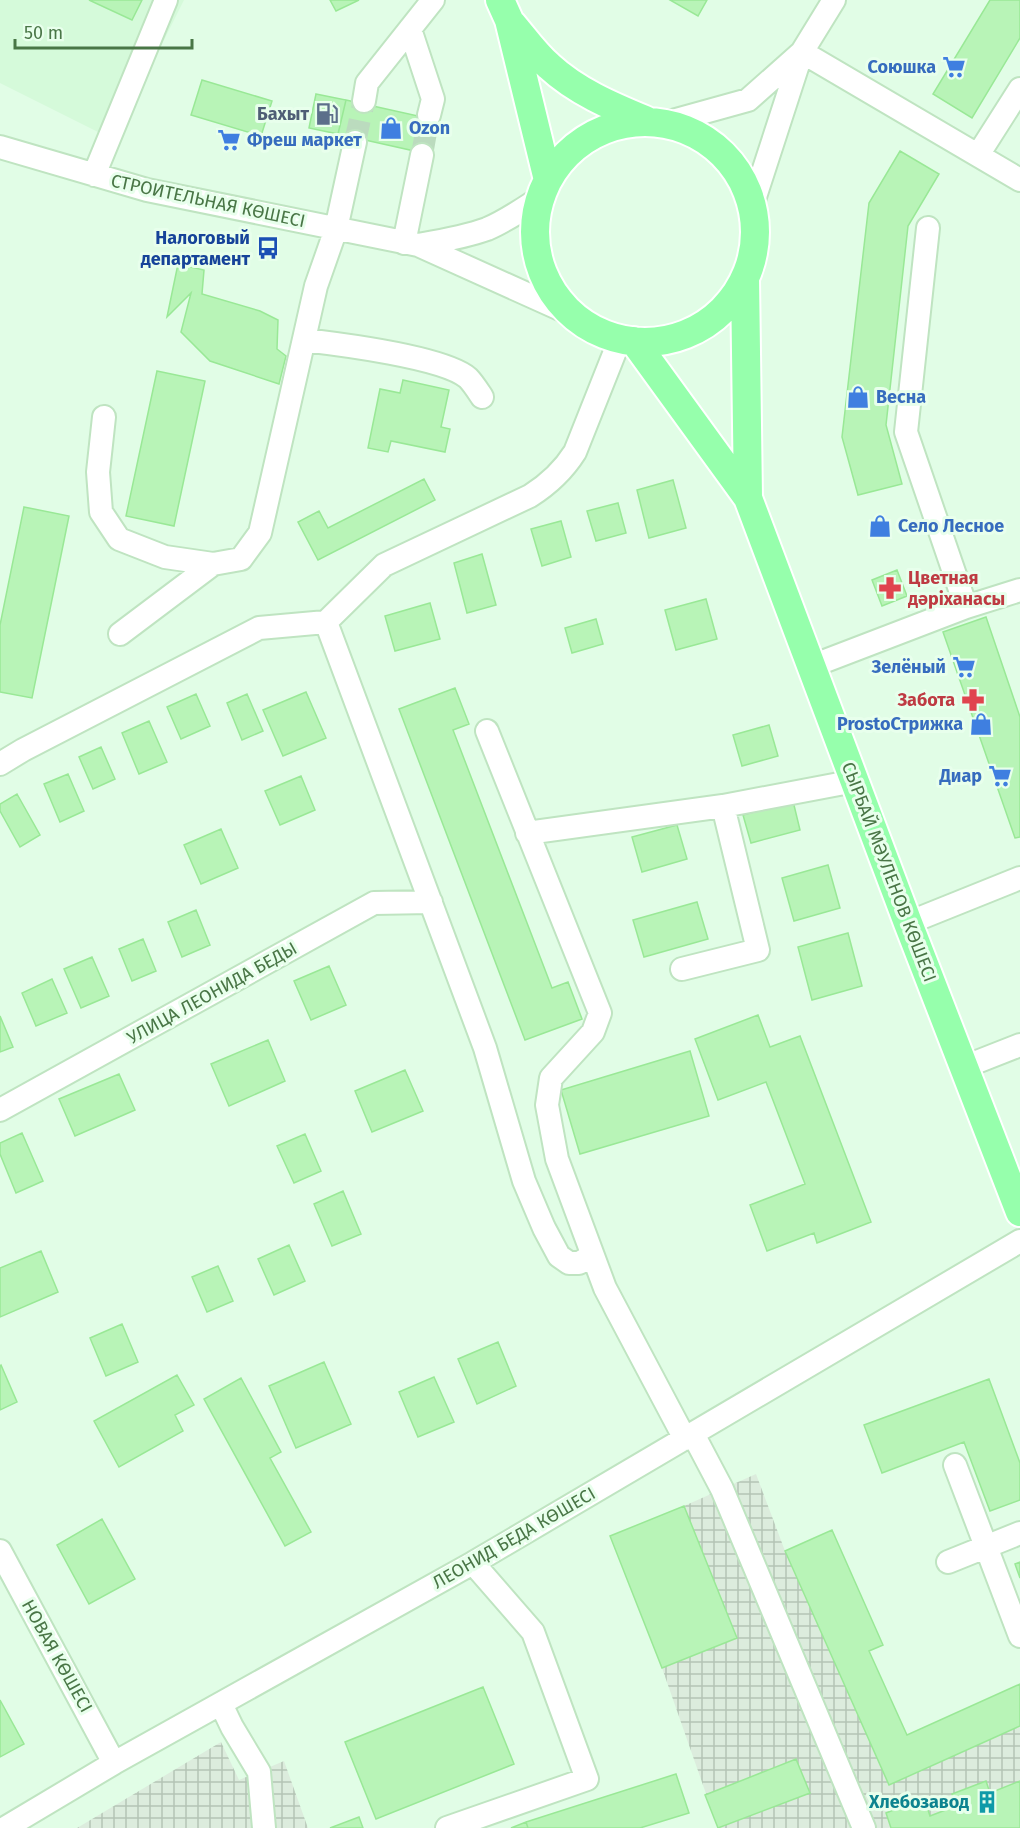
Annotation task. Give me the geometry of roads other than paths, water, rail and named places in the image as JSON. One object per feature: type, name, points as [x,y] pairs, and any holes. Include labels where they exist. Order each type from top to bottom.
[{"type":"main road","points":[[504,10],[548,66],[581,90],[611,106],[695,133],[721,152],[741,176],[752,206],[755,243],[744,279],[733,298],[718,315],[699,328],[679,337],[657,341],[627,340],[594,330],[571,314],[551,290],[539,261],[535,229],[544,189],[565,155],[589,136],[617,125],[656,122]]},
{"type":"main road","points":[[504,10],[544,189]]},
{"type":"main road","points":[[744,279],[748,498]]},
{"type":"main road","points":[[627,340],[748,498]]},
{"type":"main road","name":"СЫРБАЙ МӘУЛЕНОВ КӨШЕСІ","points":[[748,498],[1020,1212]]},
{"type":"street","points":[[94,175],[166,0]]},
{"type":"street","points":[[364,101],[367,83],[433,0]]},
{"type":"street","points":[[752,206],[802,52],[834,0]]},
{"type":"street","points":[[410,29],[433,99],[429,115]]},
{"type":"street","points":[[656,122],[748,100],[802,52]]},
{"type":"street","points":[[802,52],[1020,180]]},
{"type":"street","points":[[978,155],[1020,89]]},
{"type":"street","points":[[104,417],[98,472],[102,512],[119,539],[165,557],[213,564],[241,559],[260,533],[316,286],[336,229],[355,142]]},
{"type":"street","name":"СТРОИТЕЛЬНАЯ КӨШЕСІ","points":[[2,154],[147,190],[411,244]]},
{"type":"street","points":[[411,244],[422,155]]},
{"type":"street","points":[[411,244],[456,238],[488,228],[512,216],[544,189]]},
{"type":"street","points":[[928,228],[906,432],[966,607]]},
{"type":"street","points":[[411,244],[571,314]]},
{"type":"street","points":[[304,340],[340,344],[443,366],[468,377],[482,397]]},
{"type":"street","points":[[0,765],[23,750],[259,628],[326,622],[384,564],[547,486],[565,468],[575,452],[627,340]]},
{"type":"street","points":[[120,634],[213,564]]},
{"type":"street","points":[[812,666],[966,607],[1020,590]]},
{"type":"street","points":[[326,622],[485,1048],[524,1180],[544,1228],[559,1256],[569,1263],[579,1263],[591,1253]]},
{"type":"street","points":[[487,731],[600,1013],[593,1032],[551,1078],[546,1105],[557,1160],[605,1288],[689,1436],[722,1489],[864,1828]]},
{"type":"street","points":[[527,834],[723,806],[855,781]]},
{"type":"street","points":[[682,969],[758,950],[723,806]]},
{"type":"street","points":[[908,923],[1020,878]]},
{"type":"street","name":"УЛИЦА ЛЕОНИДА БЕДЫ","points":[[0,1110],[374,903],[431,902]]},
{"type":"street","points":[[964,1067],[1020,1045]]},
{"type":"street","name":"ЛЕОНИД БЕДА КӨШЕСІ","points":[[4,1828],[114,1763],[473,1563],[1020,1241]]},
{"type":"street","points":[[955,1465],[1020,1636]]},
{"type":"street","points":[[948,1562],[1020,1533]]},
{"type":"street","name":"НОВАЯ КӨШЕСІ","points":[[0,1551],[114,1763]]},
{"type":"street","points":[[447,1828],[587,1779],[533,1632],[473,1563]]},
{"type":"street","points":[[221,1704],[259,1772],[264,1828]]},
{"type":"tunnel","points":[[355,142],[364,101]]},
{"type":"tunnel","points":[[422,155],[429,115]]},
{"type":"place","name":"Союшка","points":[[954,67]]},
{"type":"place","name":"Бахыт","points":[[327,114]]},
{"type":"place","name":"Ozon","points":[[391,128]]},
{"type":"place","name":"Фреш маркет","points":[[229,140]]},
{"type":"place","name":"Налоговый департамент","points":[[268,248]]},
{"type":"place","name":"Весна","points":[[858,397]]},
{"type":"place","name":"Село Лесное","points":[[880,526]]},
{"type":"place","name":"Цветная дәріханасы","points":[[890,588]]},
{"type":"place","name":"Зелёный","points":[[964,667]]},
{"type":"place","name":"Забота","points":[[973,700]]},
{"type":"place","name":"ProstoСтрижка","points":[[981,724]]},
{"type":"place","name":"Диар","points":[[1000,776]]},
{"type":"place","name":"Хлебозавод","points":[[987,1802]]}]
